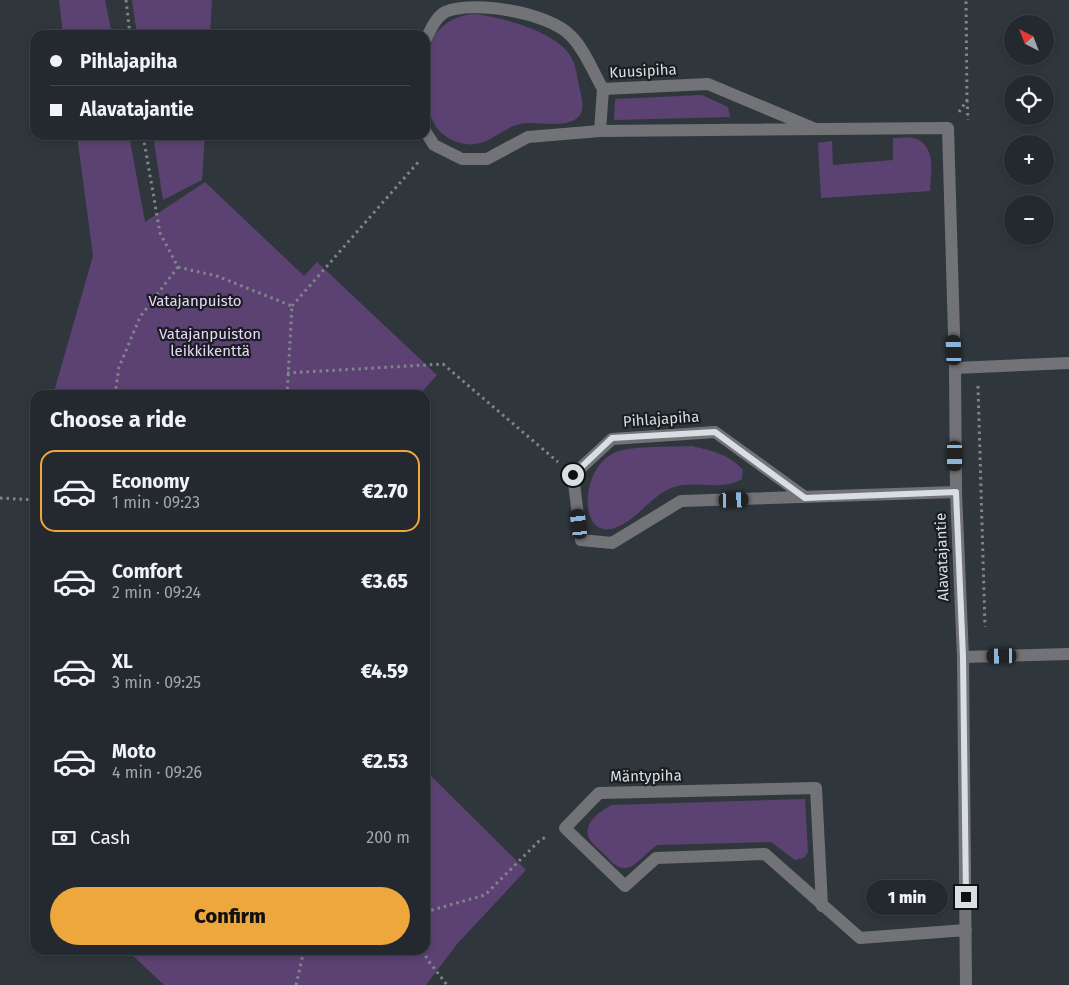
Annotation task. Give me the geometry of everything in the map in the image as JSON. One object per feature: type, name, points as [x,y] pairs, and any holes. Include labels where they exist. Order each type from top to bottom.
[{"type":"street","name":"Kuusipiha","points":[[430,30],[443,13],[462,4],[491,4],[545,19],[570,35],[603,89],[708,84],[818,130]]},
{"type":"street","points":[[600,131],[603,89]]},
{"type":"street","name":"Kuusipiha","points":[[430,138],[434,144],[462,159],[487,159],[528,137],[600,131],[948,128]]},
{"type":"street","name":"Alavatajantie","points":[[948,128],[955,368],[956,492],[963,657],[966,985]]},
{"type":"street","points":[[955,368],[1069,363]]},
{"type":"street","name":"Pihlajapiha","points":[[573,475],[612,438],[715,432],[805,498]]},
{"type":"street","points":[[573,475],[581,540],[612,543],[681,501],[956,492]]},
{"type":"street","points":[[963,657],[1069,654]]},
{"type":"street","name":"Mäntypiha","points":[[565,828],[599,793],[816,788],[822,906]]},
{"type":"street","points":[[565,828],[625,886],[656,858],[765,854],[860,938],[966,930]]},
{"type":"path","points":[[126,0],[129,30]]},
{"type":"path","points":[[948,128],[967,100],[966,0]]},
{"type":"path","points":[[144,140],[160,233],[178,267],[217,276],[292,306]]},
{"type":"path","points":[[286,390],[292,306],[434,144]]},
{"type":"path","points":[[116,390],[119,367],[140,317],[178,267]]},
{"type":"path","points":[[287,373],[443,364],[573,475]]},
{"type":"path","points":[[0,498],[30,500]]},
{"type":"path","points":[[430,911],[485,895],[540,840],[565,828]]},
{"type":"path","points":[[296,985],[303,955]]},
{"type":"path","points":[[425,955],[447,985]]},
{"type":"green space","points":[[59,0],[105,0],[111,30],[62,30]]},
{"type":"green space","points":[[132,0],[212,0],[210,30],[136,30]]},
{"type":"green space","points":[[484,15],[512,22],[541,33],[564,48],[573,60],[576,71],[582,101],[580,115],[569,122],[554,124],[525,123],[517,125],[489,140],[473,144],[451,140],[441,132],[433,122],[430,113],[430,54],[435,35],[439,30],[447,23],[462,16]]},
{"type":"green space","points":[[702,95],[728,107],[730,117],[614,120],[615,99]]},
{"type":"green space","points":[[893,138],[913,138],[921,141],[926,146],[931,160],[930,191],[821,198],[818,143],[832,141],[833,165],[893,160]]},
{"type":"green space","name":"Vatajanpuisto","points":[[78,140],[130,140],[145,222],[205,182],[304,276],[317,262],[437,375],[424,390],[54,390],[93,256]]},
{"type":"green space","points":[[154,140],[205,140],[202,180],[163,200]]},
{"type":"green space","points":[[692,446],[720,454],[732,460],[743,470],[742,479],[724,485],[689,485],[671,488],[656,497],[630,520],[615,528],[603,529],[594,523],[589,513],[590,484],[596,470],[606,458],[626,449]]},
{"type":"green space","points":[[430,775],[526,870],[457,944],[426,985],[164,985],[132,955],[430,955]]},
{"type":"green space","points":[[805,799],[808,852],[804,858],[795,860],[771,842],[658,845],[632,866],[623,868],[615,864],[595,846],[588,834],[590,823],[597,814],[612,805]]},
{"type":"route","points":[[573,475],[612,438],[715,432],[805,498],[956,492],[963,657],[966,897]]},
{"type":"park label","name":"Vatajanpuiston leikkikenttä","points":[[210,342]]}]
